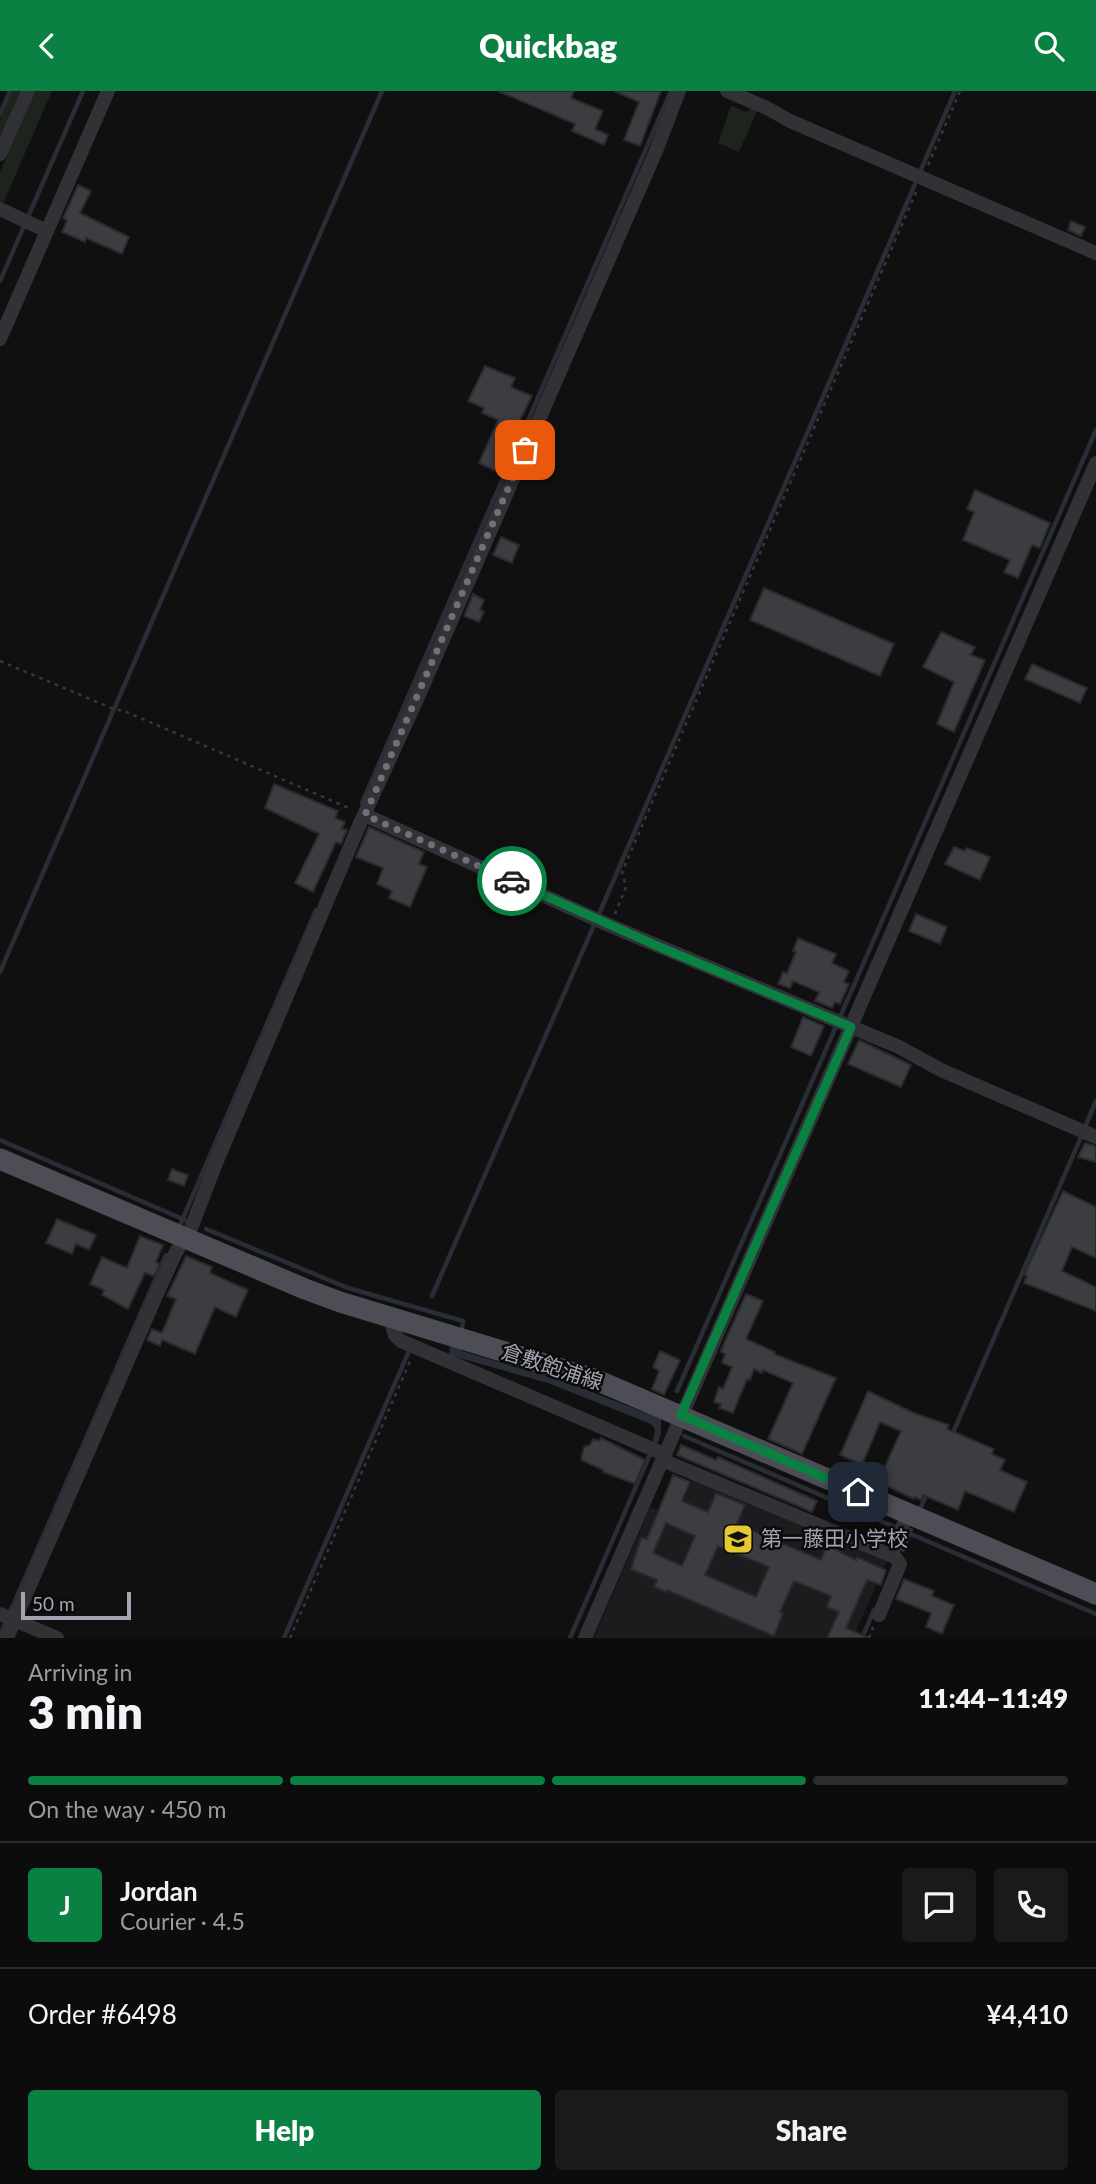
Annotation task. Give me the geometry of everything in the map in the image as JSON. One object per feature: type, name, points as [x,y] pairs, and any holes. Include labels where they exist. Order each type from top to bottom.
[{"type":"main road","name":"倉敷飽浦線","points":[[0,1159],[305,1289],[558,1367],[681,1415],[903,1525],[1096,1594]]},
{"type":"street","points":[[0,154],[28,91]]},
{"type":"street","points":[[0,339],[108,91]]},
{"type":"street","points":[[7,1638],[7,1617],[176,1252],[190,1231],[360,813],[656,151],[679,91]]},
{"type":"street","points":[[727,91],[790,121],[1096,253]]},
{"type":"street","points":[[0,209],[47,231]]},
{"type":"street","points":[[585,1638],[657,1453],[681,1415],[843,1024],[1096,463]]},
{"type":"street","points":[[360,813],[611,926],[900,1047],[941,1070],[1096,1137]]},
{"type":"street","points":[[389,1317],[395,1335],[416,1348],[507,1385],[900,1560],[879,1615]]},
{"type":"street","points":[[891,1555],[903,1525]]},
{"type":"street","points":[[7,1617],[57,1638]]},
{"type":"path","points":[[611,926],[626,887],[622,872],[960,91]]},
{"type":"path","points":[[0,661],[116,710],[122,710],[360,813]]},
{"type":"path","points":[[290,1638],[416,1348]]},
{"type":"shaded area","points":[[12,91],[20,91],[0,138],[0,119]]},
{"type":"shaded area","points":[[35,91],[52,91],[2,206],[0,172]]},
{"type":"shaded area","points":[[731,106],[747,112],[750,107],[757,111],[739,152],[718,143]]},
{"type":"shaded area","points":[[450,1344],[460,1347],[462,1351],[569,1383],[661,1419],[658,1442],[653,1440],[655,1429],[651,1424],[548,1383],[449,1355]]},
{"type":"shaded area","name":"第一藤田小学校","points":[[694,1477],[887,1560],[853,1638],[594,1638],[650,1507],[676,1518]]},
{"type":"building","points":[[498,91],[574,91],[571,98],[603,111],[595,129],[608,135],[604,145],[572,131],[575,124]]},
{"type":"building","points":[[614,91],[661,91],[640,146],[624,140],[639,102]]},
{"type":"building","points":[[78,185],[91,191],[80,213],[129,237],[122,254],[86,238],[85,242],[62,232],[67,220],[63,218]]},
{"type":"building","points":[[1071,221],[1085,227],[1081,236],[1068,230]]},
{"type":"building","points":[[485,366],[515,378],[511,387],[532,396],[495,471],[479,463],[498,420],[482,413],[484,408],[468,401]]},
{"type":"building","points":[[975,490],[1050,523],[1040,548],[1032,545],[1018,578],[1004,572],[1010,560],[963,540],[974,512],[967,509]]},
{"type":"building","points":[[501,537],[519,545],[512,563],[493,555]]},
{"type":"building","points":[[764,588],[894,644],[880,676],[750,620]]},
{"type":"building","points":[[473,594],[484,600],[480,610],[484,612],[479,622],[464,616]]},
{"type":"building","points":[[941,632],[975,647],[971,655],[985,660],[954,732],[937,724],[954,682],[923,667]]},
{"type":"building","points":[[1032,664],[1087,688],[1080,703],[1025,679]]},
{"type":"building","points":[[274,784],[338,811],[335,818],[345,822],[342,829],[347,830],[341,844],[336,842],[313,892],[295,883],[319,834],[265,808]]},
{"type":"building","points":[[369,827],[424,852],[419,864],[427,867],[410,907],[389,898],[392,891],[377,884],[383,868],[356,857]]},
{"type":"building","points":[[954,847],[965,851],[967,848],[990,857],[980,880],[945,864]]},
{"type":"building","points":[[916,914],[947,927],[940,944],[909,931]]},
{"type":"building","points":[[798,938],[836,954],[832,963],[849,971],[844,982],[849,984],[840,1004],[835,1002],[832,1008],[815,1001],[819,992],[793,981],[790,988],[778,984],[783,972],[787,973],[796,952],[793,951]]},
{"type":"building","points":[[803,1017],[824,1026],[811,1056],[791,1047]]},
{"type":"building","points":[[859,1040],[911,1065],[901,1087],[848,1064]]},
{"type":"building","points":[[1085,1143],[1096,1146],[1096,1162],[1078,1157]]},
{"type":"building","points":[[172,1169],[188,1175],[184,1186],[168,1180]]},
{"type":"building","points":[[1063,1191],[1096,1207],[1096,1258],[1072,1247],[1062,1271],[1096,1287],[1096,1311],[1024,1283],[1027,1276],[1024,1275]]},
{"type":"building","points":[[57,1219],[96,1235],[89,1250],[76,1244],[72,1254],[46,1243]]},
{"type":"building","points":[[140,1236],[163,1245],[156,1262],[160,1264],[154,1276],[145,1273],[128,1309],[102,1295],[104,1290],[90,1284],[102,1257],[127,1268]]},
{"type":"building","points":[[186,1256],[212,1267],[210,1273],[248,1290],[236,1317],[215,1307],[195,1354],[162,1340],[160,1346],[147,1340],[152,1329],[162,1333],[176,1299],[167,1296]]},
{"type":"building","points":[[746,1294],[763,1301],[746,1339],[775,1352],[774,1354],[836,1378],[802,1454],[768,1439],[793,1383],[754,1369],[733,1413],[719,1408],[721,1404],[714,1402],[719,1387],[723,1389],[732,1367],[722,1363],[725,1354],[721,1350]]},
{"type":"building","points":[[660,1351],[680,1360],[664,1395],[652,1389],[659,1371],[653,1367]]},
{"type":"building","points":[[868,1391],[914,1413],[949,1425],[947,1429],[994,1449],[992,1454],[1005,1460],[1000,1470],[1027,1482],[1014,1512],[965,1491],[958,1510],[923,1495],[921,1500],[915,1497],[914,1499],[878,1482],[901,1431],[880,1422],[862,1465],[840,1455]]},
{"type":"building","points":[[601,1438],[645,1460],[635,1484],[581,1460],[584,1447],[590,1445],[593,1439],[599,1441]]},
{"type":"building","points":[[681,1445],[716,1460],[718,1457],[817,1501],[812,1512],[677,1455]]},
{"type":"building","points":[[673,1475],[690,1482],[682,1501],[708,1512],[716,1493],[745,1505],[737,1524],[821,1560],[827,1545],[856,1560],[857,1557],[886,1570],[881,1585],[867,1580],[846,1628],[869,1638],[827,1638],[839,1612],[827,1607],[831,1596],[794,1581],[780,1612],[783,1614],[774,1636],[667,1590],[666,1592],[654,1587],[657,1580],[631,1569],[641,1538],[647,1539]],"holes":[[[666,1523],[695,1536],[682,1566],[653,1553]],[[718,1546],[769,1567],[756,1597],[705,1575]]]},
{"type":"building","points":[[904,1579],[934,1591],[932,1596],[954,1605],[942,1634],[926,1627],[931,1613],[896,1599]]},
{"type":"waterway","points":[[0,114],[10,91]]},
{"type":"waterway","points":[[0,281],[83,91]]},
{"type":"waterway","points":[[0,972],[382,91]]},
{"type":"waterway","points":[[362,803],[671,91]]},
{"type":"waterway","points":[[920,172],[955,91]]},
{"type":"waterway","points":[[599,914],[915,184]]},
{"type":"waterway","points":[[677,1391],[1096,430]]},
{"type":"waterway","points":[[180,1225],[316,910]]},
{"type":"waterway","points":[[432,1296],[594,925]]},
{"type":"waterway","points":[[1085,1127],[1096,1101]]},
{"type":"waterway","points":[[952,1435],[1081,1137]]},
{"type":"waterway","points":[[0,1140],[185,1220]]},
{"type":"waterway","points":[[206,1229],[348,1288],[463,1321],[462,1328]]},
{"type":"waterway","points":[[0,1635],[166,1255]]},
{"type":"waterway","points":[[284,1638],[409,1351]]},
{"type":"waterway","points":[[570,1638],[658,1436]]},
{"type":"waterway","points":[[684,1436],[1096,1614]]},
{"type":"waterway","points":[[921,1507],[928,1491]]},
{"type":"waterway","points":[[903,1550],[911,1530]]},
{"type":"waterway","points":[[862,1638],[874,1610]]},
{"type":"way so far","points":[[512,881],[365,815],[525,450]]},
{"type":"place","name":"第一藤田小学校","points":[[738,1539]]},
{"type":"route","points":[[512,881],[792,1004],[851,1027],[681,1415],[858,1492]]}]
